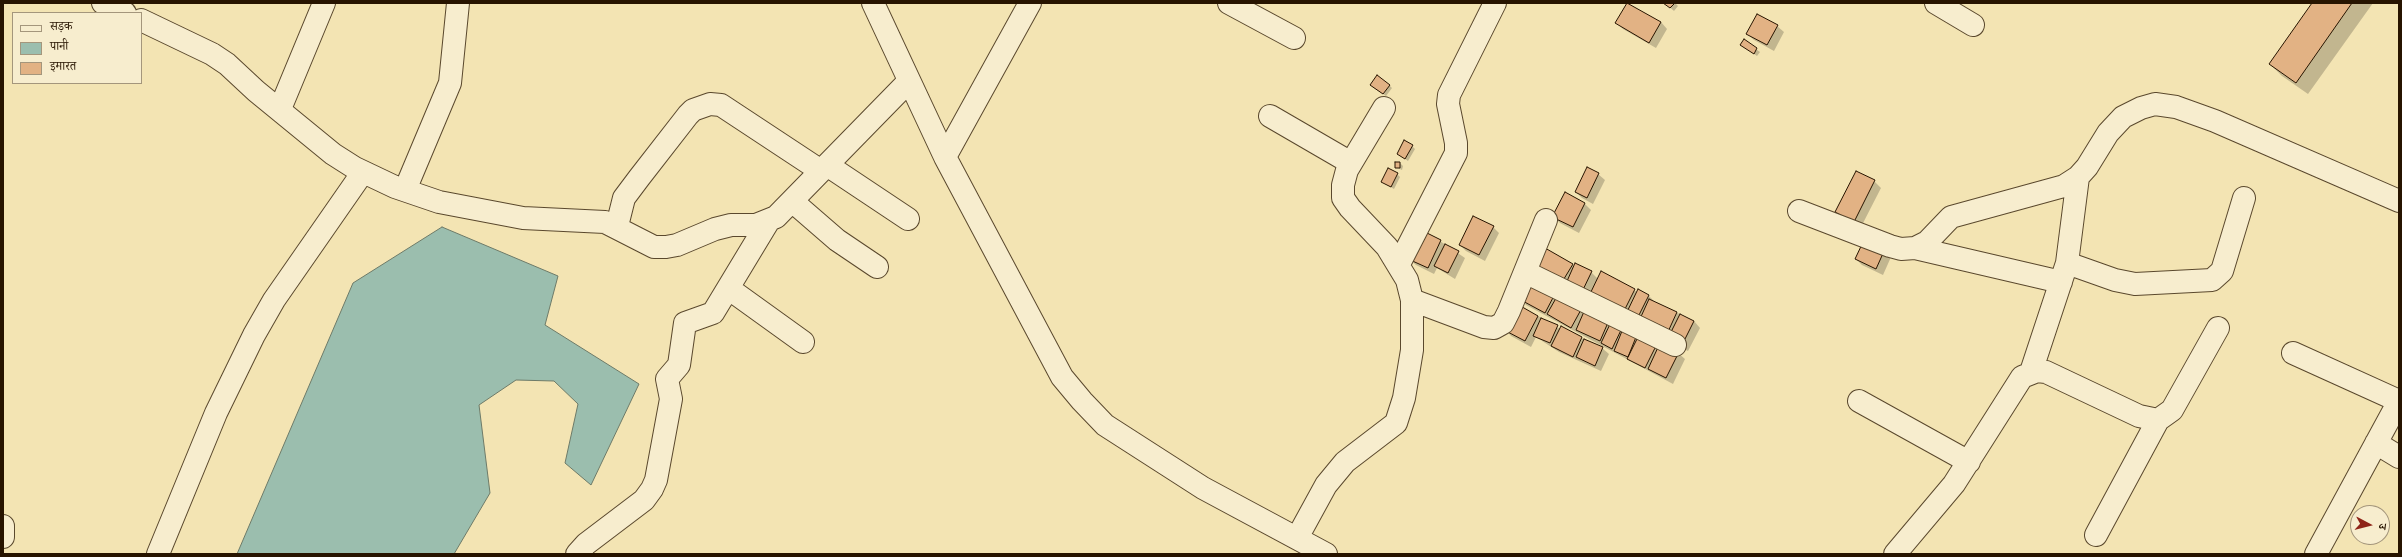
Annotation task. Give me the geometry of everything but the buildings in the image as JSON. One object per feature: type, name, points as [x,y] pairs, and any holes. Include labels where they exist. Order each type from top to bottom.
[{"type":"street","points":[[103,3],[123,12]]},
{"type":"street","points":[[280,109],[324,3]]},
{"type":"street","points":[[405,190],[450,83],[458,3]]},
{"type":"street","points":[[873,3],[945,157],[1062,377],[1082,401],[1111,429],[1203,488],[1326,554]]},
{"type":"street","points":[[945,157],[1030,3]]},
{"type":"street","points":[[1399,264],[1454,158],[1456,143],[1449,116],[1449,95],[1495,3]]},
{"type":"street","points":[[1936,3],[1973,25]]},
{"type":"street","points":[[1239,5],[1294,38]]},
{"type":"street","points":[[142,20],[212,54],[227,64],[333,154],[363,172],[405,190],[439,202],[523,218],[605,222],[617,226],[641,242],[654,247],[666,248],[715,229],[731,225],[756,225],[768,222],[776,217],[909,81]]},
{"type":"street","points":[[617,226],[624,198],[639,178],[688,115],[693,110],[710,104],[721,105],[908,219]]},
{"type":"street","points":[[1915,248],[1927,242],[1951,217],[2064,186],[2078,177],[2087,167],[2108,133],[2123,117],[2141,108],[2155,104],[2176,107],[2215,121],[2399,202]]},
{"type":"street","points":[[1297,538],[1326,485],[1345,462],[1396,423],[1404,398],[1412,350],[1412,300],[1407,280],[1399,264],[1386,246],[1350,208],[1343,198],[1343,185],[1351,164],[1384,108]]},
{"type":"street","points":[[1270,116],[1351,164]]},
{"type":"street","points":[[158,554],[216,413],[254,335],[274,300],[363,172]]},
{"type":"street","points":[[1895,554],[1938,504],[1969,462],[2017,383],[2031,372],[2064,272],[2078,177]]},
{"type":"street","points":[[1799,210],[1890,246],[1902,249],[1915,248],[2135,284],[2212,280],[2222,271],[2244,198]]},
{"type":"street","points":[[792,201],[837,240],[877,267]]},
{"type":"street","points":[[1412,300],[1484,328],[1494,328],[1503,323],[1546,220]]},
{"type":"street","points":[[577,554],[586,544],[644,500],[652,489],[656,480],[670,399],[667,379],[679,365],[685,323],[714,313],[768,222]]},
{"type":"street","points":[[1525,272],[1675,345]]},
{"type":"street","points":[[728,288],[803,342]]},
{"type":"street","points":[[2096,535],[2158,420],[2172,410],[2218,328]]},
{"type":"street","points":[[2293,353],[2399,401],[2316,554]]},
{"type":"street","points":[[2031,372],[2046,372],[2139,416],[2158,420]]},
{"type":"street","points":[[1859,401],[1969,462]]},
{"type":"street","points":[[2376,443],[2399,457]]},
{"type":"street","points":[[3,526],[3,538]]},
{"type":"water","points":[[442,227],[558,276],[545,325],[639,384],[591,485],[565,463],[578,404],[554,381],[516,380],[479,405],[490,493],[454,554],[237,554],[353,283]]}]
